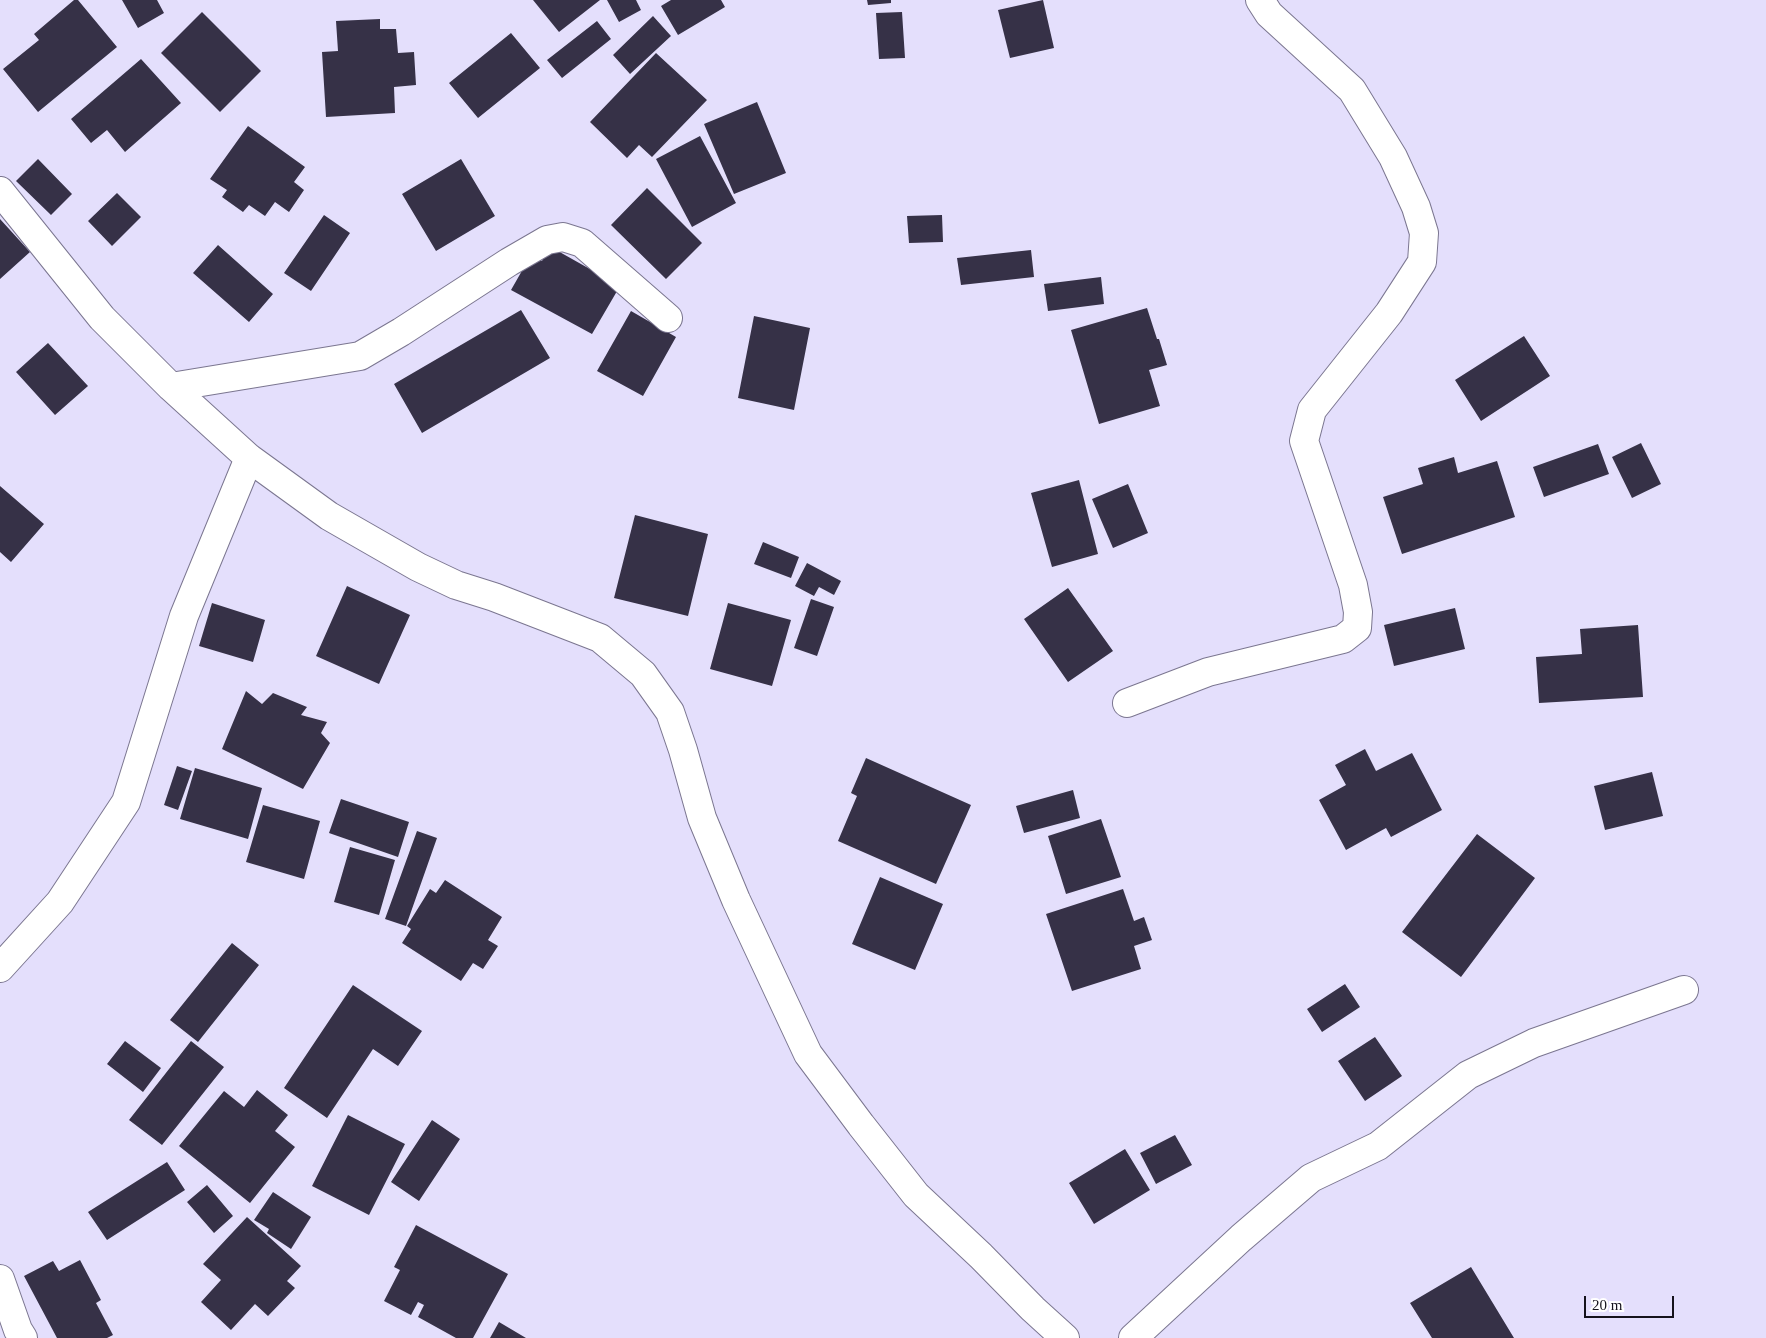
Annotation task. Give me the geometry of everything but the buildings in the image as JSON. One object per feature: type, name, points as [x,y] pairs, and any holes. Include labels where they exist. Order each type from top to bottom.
[{"type":"street","points":[[1127,703],[1208,672],[1343,639],[1357,628],[1358,612],[1353,585],[1304,441],[1312,410],[1389,313],[1422,262],[1424,233],[1416,207],[1393,157],[1352,90],[1269,14],[1260,0]]},
{"type":"street","points":[[0,191],[102,318],[171,387],[250,458],[328,516],[418,567],[456,585],[494,597],[600,638],[643,674],[670,712],[702,818],[736,900],[808,1054],[916,1195],[1065,1338]]},
{"type":"street","points":[[171,387],[360,356],[547,240],[563,238],[582,243],[668,318]]},
{"type":"street","points":[[0,968],[60,902],[126,802],[184,616],[250,458]]},
{"type":"street","points":[[1133,1338],[1242,1238],[1312,1178],[1378,1146],[1468,1075],[1534,1043],[1684,990]]},
{"type":"street","points":[[0,1279],[18,1330],[23,1338]]}]
